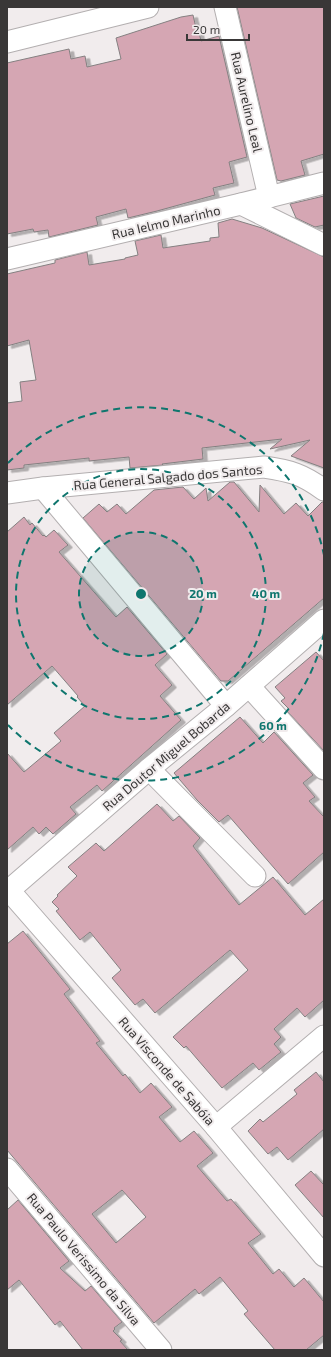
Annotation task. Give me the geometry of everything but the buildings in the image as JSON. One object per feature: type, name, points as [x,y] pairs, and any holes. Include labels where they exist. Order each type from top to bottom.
[{"type":"street","points":[[7,42],[148,7]]},
{"type":"street","name":"Rua Aurelino Leal","points":[[225,7],[269,197]]},
{"type":"street","name":"Rua Ielmo Marinho","points":[[7,259],[242,204],[324,183]]},
{"type":"street","points":[[242,204],[324,245]]},
{"type":"street","name":"Rua General Salgado dos Santos","points":[[7,493],[43,488],[264,467],[289,471],[309,479],[324,490]]},
{"type":"street","points":[[43,488],[226,706]]},
{"type":"street","name":"Rua Doutor Miguel Bobarda","points":[[8,890],[149,768],[226,706],[324,620]]},
{"type":"street","points":[[249,686],[324,769]]},
{"type":"street","points":[[149,768],[255,876]]},
{"type":"street","name":"Rua Visconde de Sabóia","points":[[8,890],[216,1127],[324,1256]]},
{"type":"street","points":[[216,1127],[324,1036]]},
{"type":"street","name":"Rua Paulo Verissimo da Silva","points":[[7,1169],[161,1350]]}]
